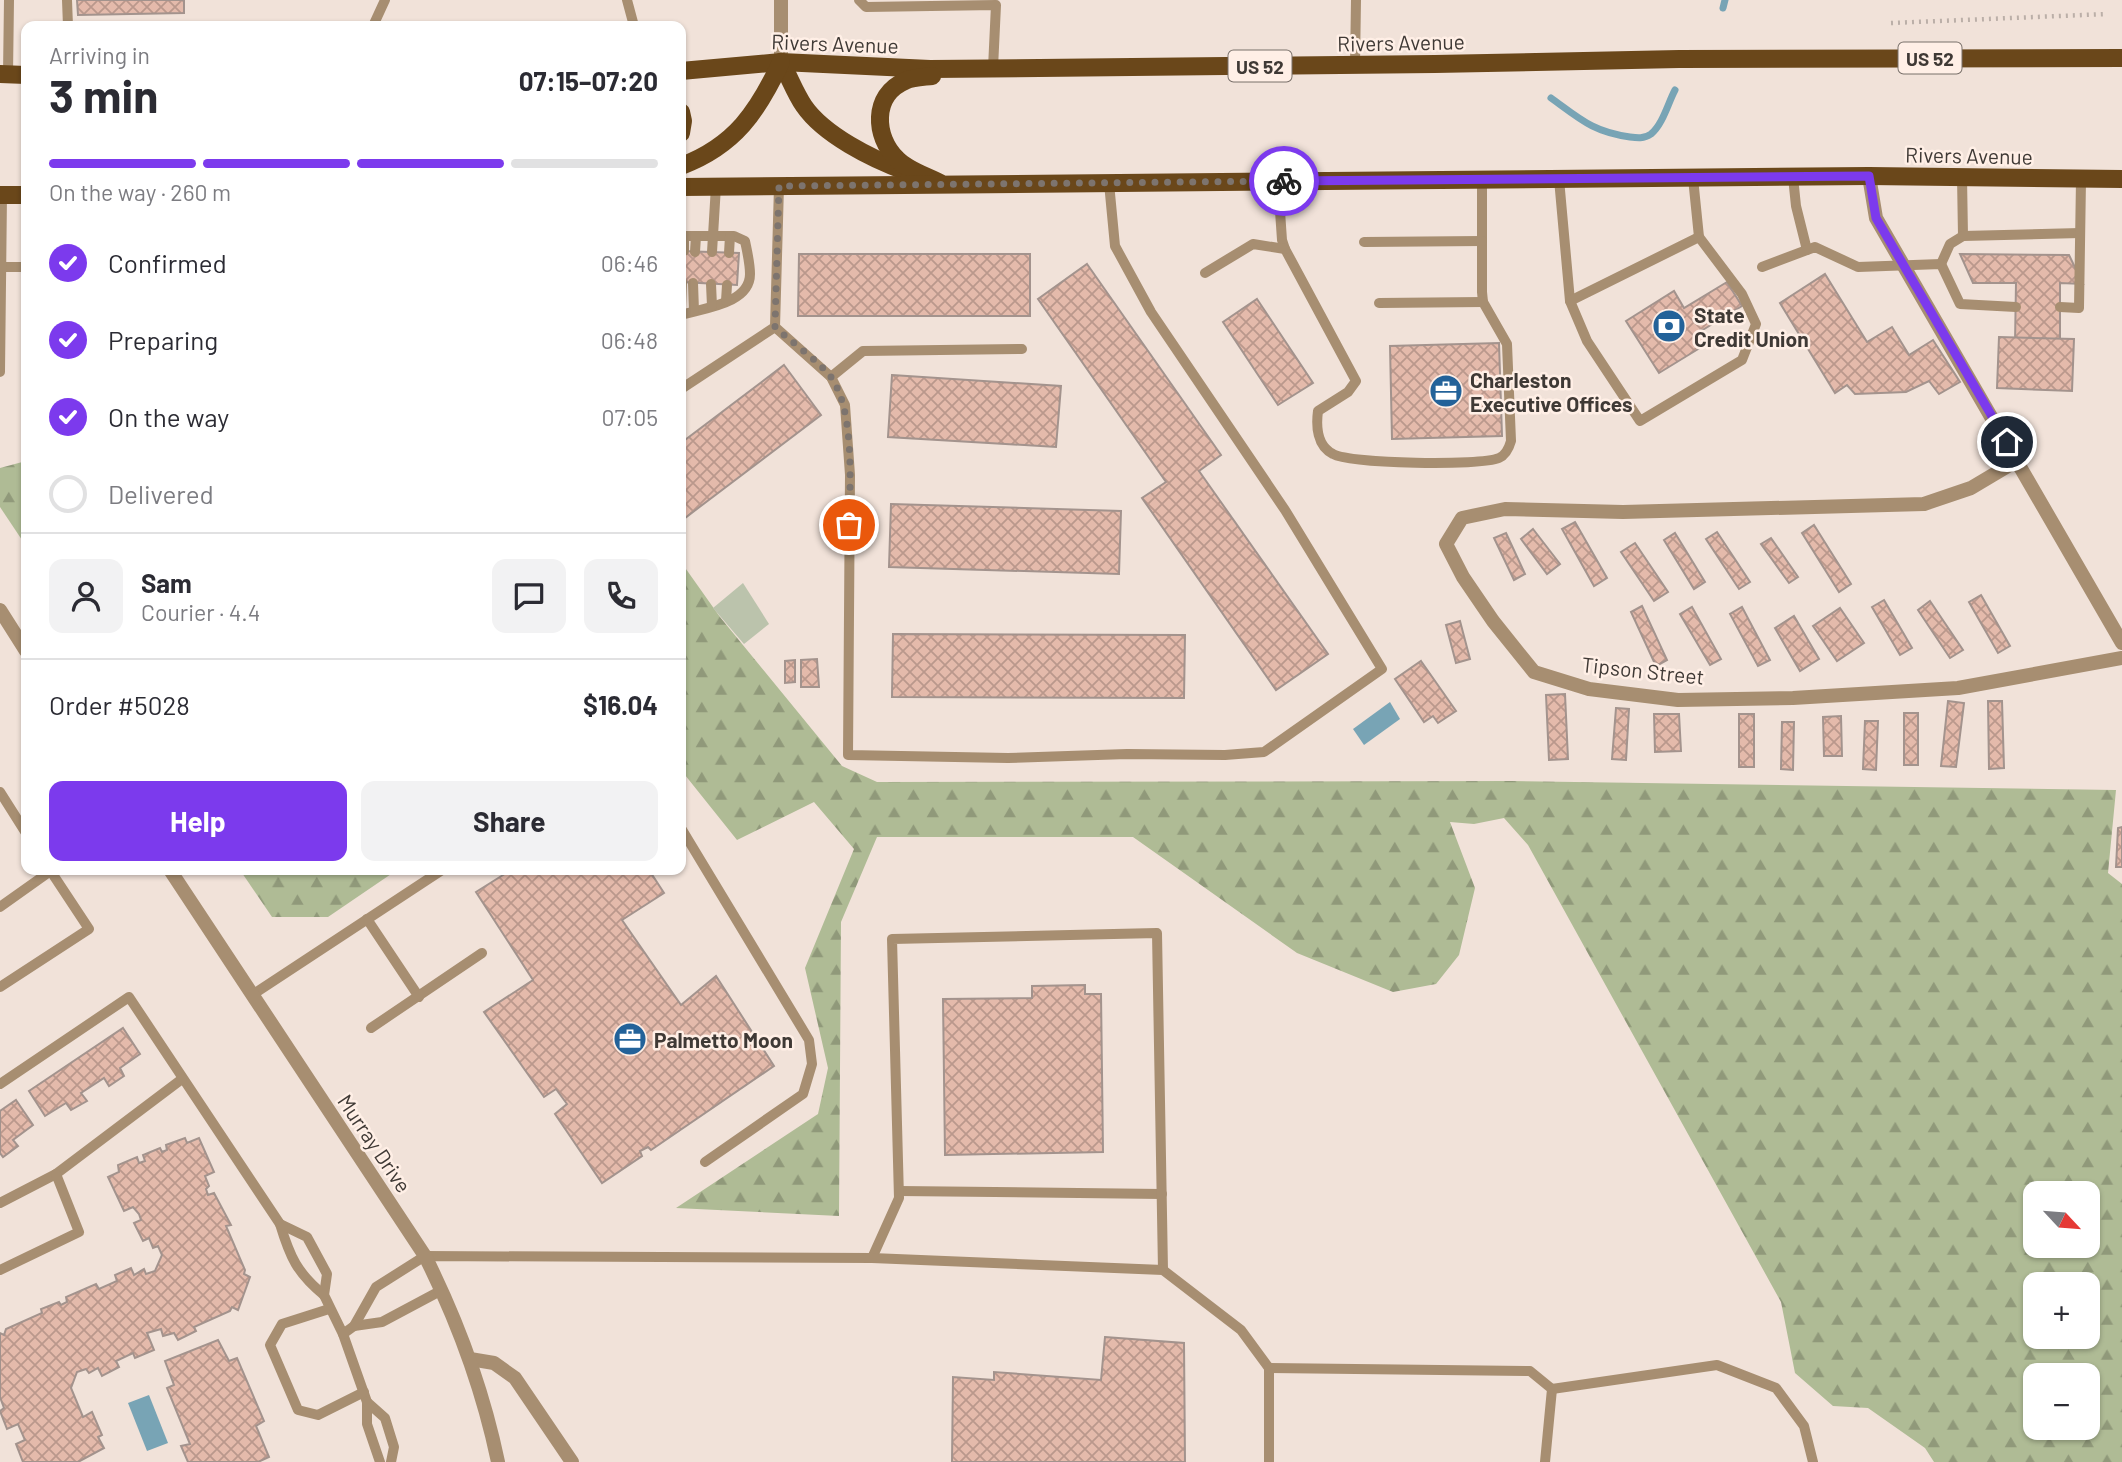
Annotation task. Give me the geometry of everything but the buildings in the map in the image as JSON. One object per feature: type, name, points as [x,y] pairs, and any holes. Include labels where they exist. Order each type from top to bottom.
[{"type":"main road","name":"Rivers Avenue","points":[[686,71],[781,62],[973,69],[1691,59],[2122,58]]},
{"type":"main road","points":[[686,164],[701,158],[730,137],[754,114],[781,62]]},
{"type":"main road","points":[[781,62],[804,107],[827,129],[881,162],[943,184]]},
{"type":"main road","points":[[943,184],[898,161],[882,141],[878,125],[881,107],[888,93],[905,81],[973,69]]},
{"type":"main road","name":"Rivers Avenue","points":[[686,187],[1869,176],[2122,179]]},
{"type":"main road","points":[[1,195],[21,195]]},
{"type":"street","points":[[781,0],[781,62]]},
{"type":"street","points":[[1869,176],[1876,218],[2122,643]]},
{"type":"street","name":"Tipson Street","points":[[2018,460],[1971,488],[1924,504],[1623,512],[1505,509],[1462,518],[1446,544],[1463,577],[1493,621],[1534,672],[1589,690],[1678,699],[1793,698],[1958,688],[2122,658]]},
{"type":"street","points":[[0,610],[21,642]]},
{"type":"street","name":"Murray Drive","points":[[173,875],[425,1256],[470,1359],[498,1462]]},
{"type":"street","points":[[470,1359],[494,1363],[515,1378],[572,1462]]},
{"type":"lane","points":[[9,0],[12,74]]},
{"type":"lane","points":[[67,0],[68,21]]},
{"type":"lane","points":[[375,21],[385,0]]},
{"type":"lane","points":[[627,0],[633,21]]},
{"type":"lane","points":[[859,0],[866,7],[996,2],[993,68]]},
{"type":"lane","points":[[1354,65],[1356,0]]},
{"type":"lane","points":[[1793,177],[1796,205],[1807,250]]},
{"type":"lane","points":[[1962,177],[1963,236]]},
{"type":"lane","points":[[1559,179],[1570,301],[1587,341],[1640,421],[1742,360],[1756,324],[1742,294],[1699,237],[1693,178]]},
{"type":"lane","points":[[1278,181],[1285,249],[1356,381],[1348,393],[1318,411],[1316,425],[1321,443],[1332,454],[1360,460],[1479,462],[1501,457],[1508,451],[1511,441],[1507,344],[1483,302],[1482,180]]},
{"type":"lane","points":[[2060,307],[2079,308],[2081,180]]},
{"type":"lane","points":[[779,186],[775,327],[831,377],[845,405],[850,475],[848,755],[1008,758],[1264,752],[1382,669],[1285,510],[1151,312],[1115,246],[1109,183]]},
{"type":"lane","points":[[712,252],[716,186]]},
{"type":"lane","points":[[0,372],[1,195]]},
{"type":"lane","points":[[2016,307],[1960,304],[1941,264],[1950,244],[1963,236],[2080,233]]},
{"type":"lane","points":[[686,313],[734,299],[745,291],[751,276],[745,241],[730,236],[687,236],[690,251]]},
{"type":"lane","points":[[729,253],[730,236]]},
{"type":"lane","points":[[1570,301],[1699,237]]},
{"type":"lane","points":[[1364,242],[1482,241]]},
{"type":"lane","points":[[1205,273],[1253,244],[1285,249]]},
{"type":"lane","points":[[1762,267],[1815,247],[1858,267],[1941,264]]},
{"type":"lane","points":[[1,268],[21,267]]},
{"type":"lane","points":[[688,283],[694,311]]},
{"type":"lane","points":[[711,284],[712,306]]},
{"type":"lane","points":[[726,301],[727,285]]},
{"type":"lane","points":[[1379,303],[1483,302]]},
{"type":"lane","points":[[686,386],[775,327]]},
{"type":"lane","points":[[831,377],[863,351],[1022,349]]},
{"type":"lane","points":[[0,792],[21,825]]},
{"type":"lane","points":[[686,836],[809,1040],[811,1064],[803,1094],[705,1162]]},
{"type":"lane","points":[[0,907],[46,875]]},
{"type":"lane","points":[[0,987],[89,929],[55,875]]},
{"type":"lane","points":[[252,995],[434,875]]},
{"type":"lane","points":[[367,919],[419,996]]},
{"type":"lane","points":[[872,1258],[899,1198],[892,939],[1157,933],[1163,1270]]},
{"type":"lane","points":[[371,1028],[482,953]]},
{"type":"lane","points":[[0,1084],[129,997],[280,1224],[288,1250],[305,1280],[324,1295]]},
{"type":"lane","points":[[0,1203],[56,1174],[183,1079]]},
{"type":"lane","points":[[0,1270],[79,1232],[56,1174]]},
{"type":"lane","points":[[899,1191],[1162,1194]]},
{"type":"lane","points":[[280,1224],[307,1237],[327,1274],[324,1295],[343,1334],[365,1397],[367,1424],[380,1462]]},
{"type":"lane","points":[[298,1268],[317,1255]]},
{"type":"lane","points":[[343,1334],[354,1326],[376,1287],[425,1256],[872,1258],[1163,1270],[1241,1330],[1269,1368],[1269,1462]]},
{"type":"lane","points":[[354,1326],[382,1322],[442,1290]]},
{"type":"lane","points":[[329,1310],[282,1324],[271,1345],[298,1410],[318,1415],[365,1397]]},
{"type":"lane","points":[[1269,1368],[1530,1371],[1552,1389],[1717,1364],[1776,1388],[1804,1426],[1813,1462]]},
{"type":"lane","points":[[1545,1462],[1552,1389]]},
{"type":"lane","points":[[365,1397],[385,1418],[394,1447],[391,1462]]},
{"type":"lane","points":[[371,1438],[389,1432]]},
{"type":"path","points":[[1891,23],[2107,15]]},
{"type":"green space","points":[[21,462],[21,538],[0,507],[0,468]]},
{"type":"green space","points":[[686,569],[720,617],[842,766],[877,782],[1511,781],[2116,790],[2108,873],[2122,884],[2122,1462],[1934,1462],[1925,1448],[1868,1408],[1833,1406],[1795,1373],[1781,1302],[1528,845],[1504,818],[1474,824],[1450,822],[1475,888],[1459,955],[1436,984],[1393,992],[1297,953],[1133,837],[877,837],[841,922],[839,1216],[676,1208],[818,1114],[828,1068],[805,968],[854,849],[814,802],[737,840],[686,776]]},
{"type":"green space","points":[[743,583],[769,624],[744,644],[713,608]]},
{"type":"green space","points":[[243,875],[390,875],[328,917],[272,917]]},
{"type":"water","points":[[1390,702],[1400,719],[1364,745],[1353,729]]},
{"type":"water","points":[[149,1395],[168,1443],[147,1451],[128,1403]]},
{"type":"waterway","points":[[1723,8],[1725,0]]},
{"type":"waterway","points":[[1551,98],[1596,128],[1617,135],[1640,138],[1655,130],[1675,90]]},
{"type":"way so far","points":[[849,525],[850,475],[845,405],[831,377],[775,327],[779,186],[1284,181]]},
{"type":"place","name":"State Credit Union","points":[[1669,326]]},
{"type":"place","name":"Charleston Executive Offices","points":[[1446,391]]},
{"type":"place","name":"Palmetto Moon","points":[[630,1039]]},
{"type":"route","points":[[1284,181],[1869,176],[1876,218],[2007,442]]}]
